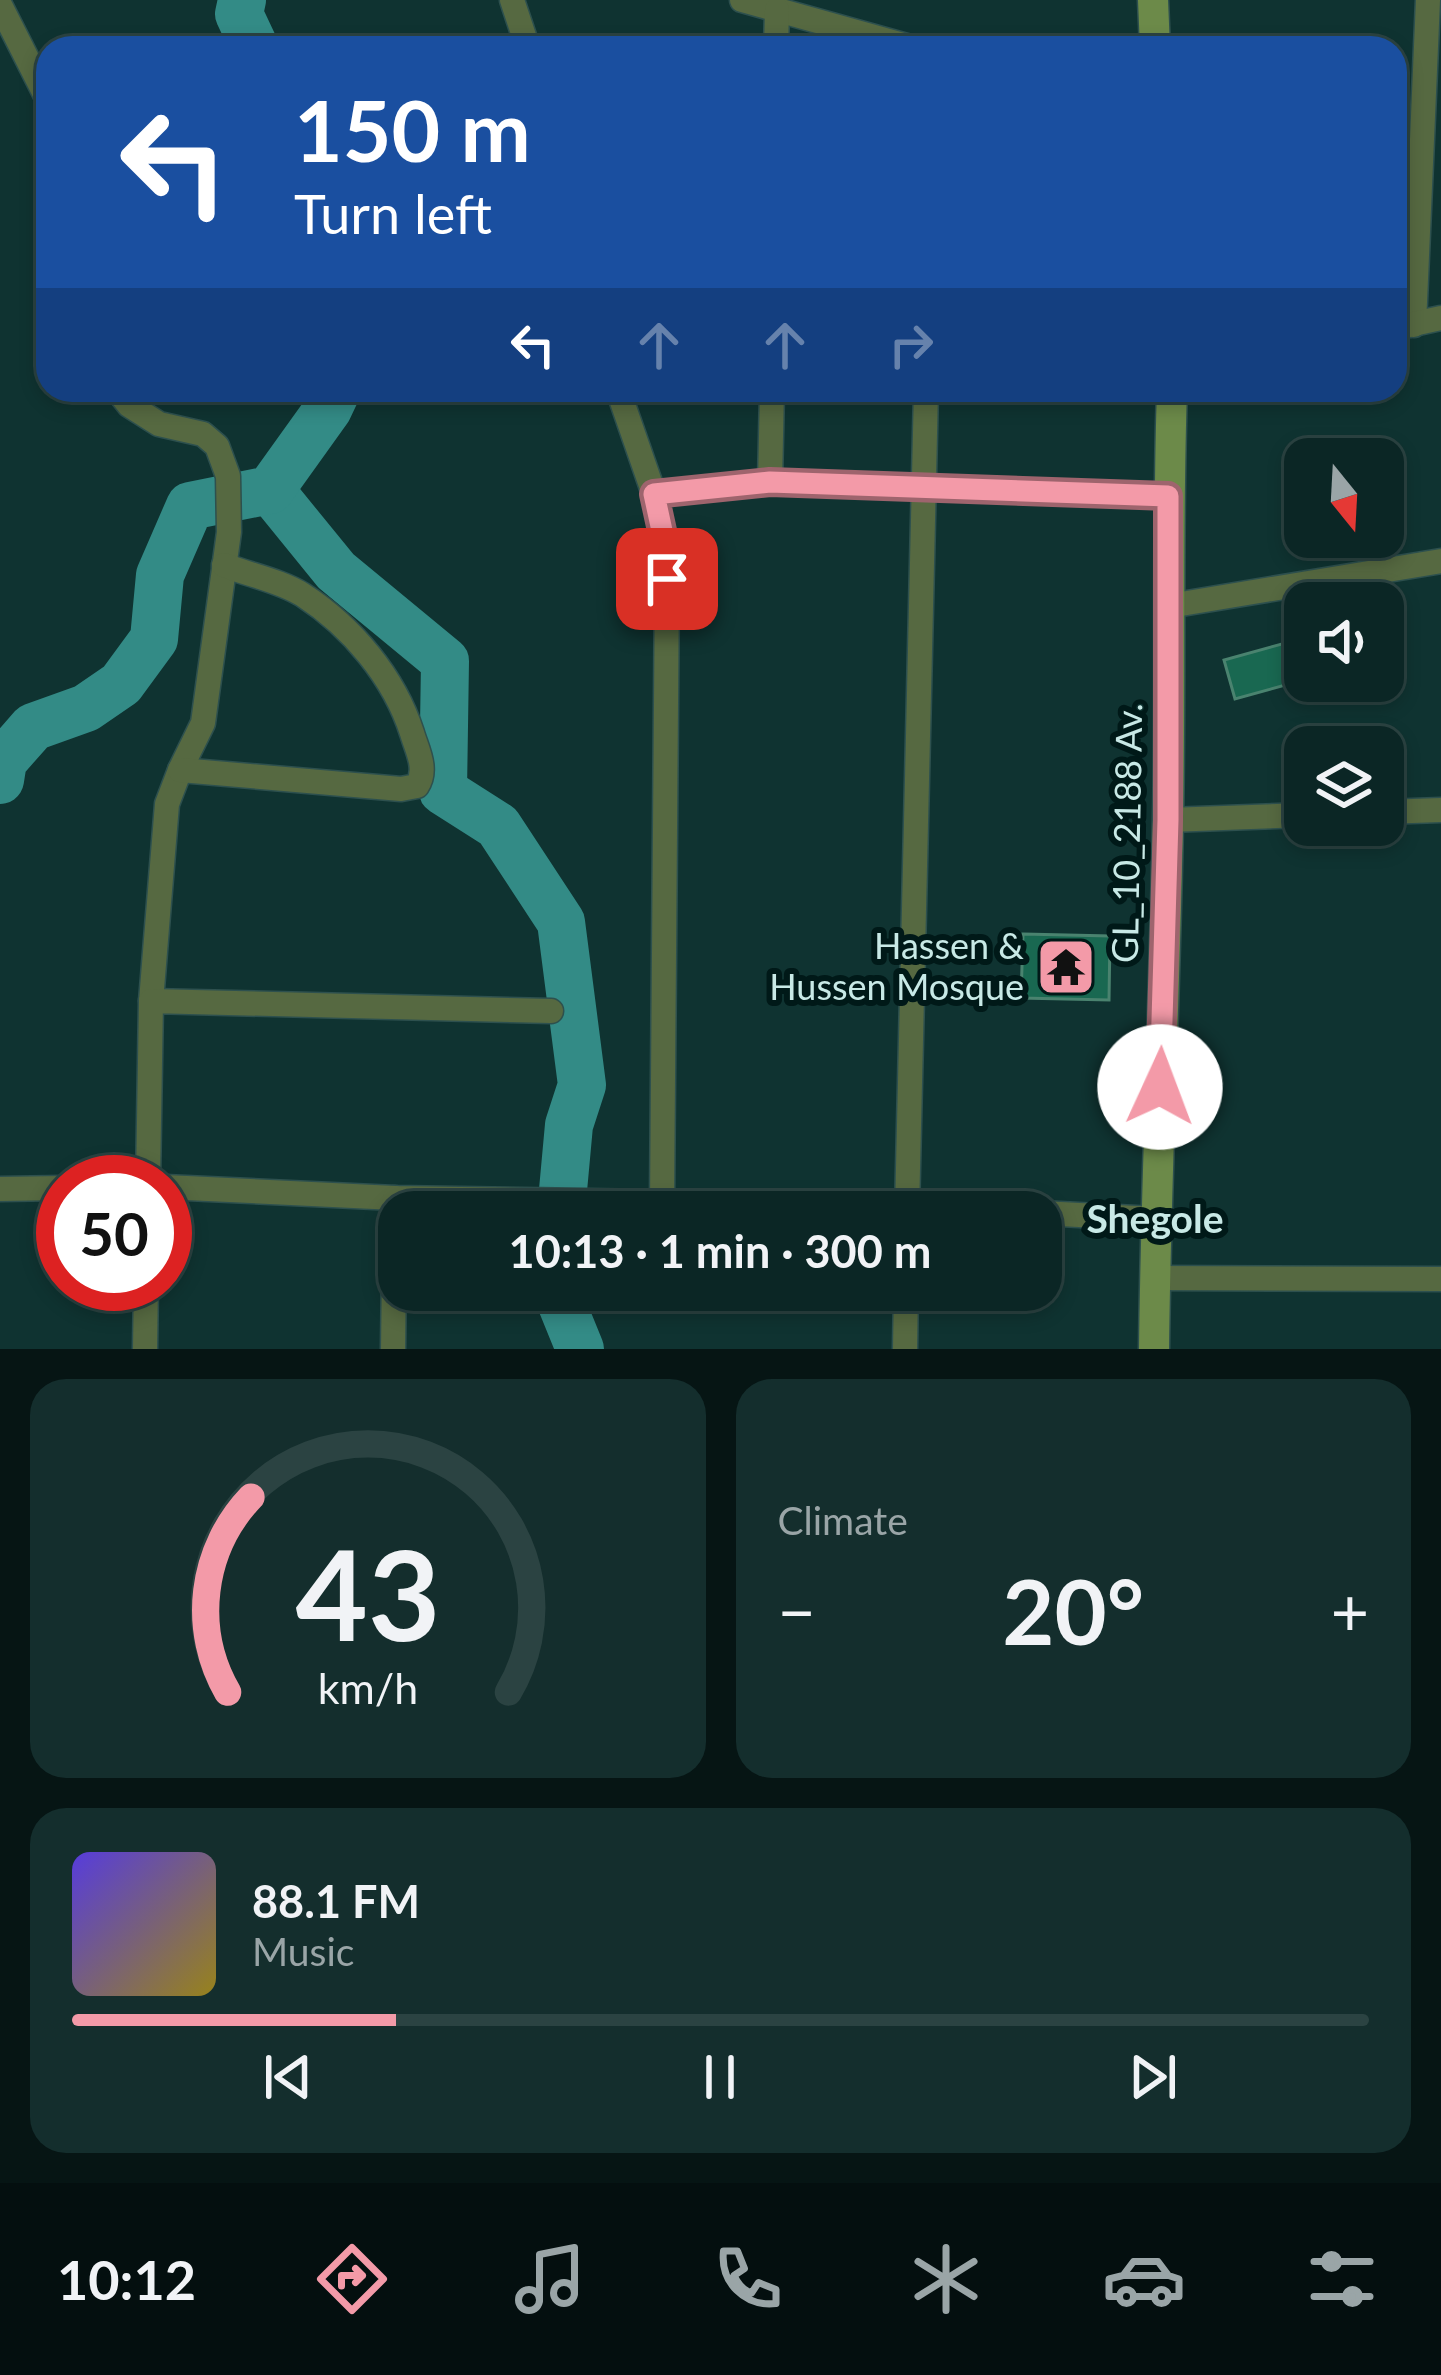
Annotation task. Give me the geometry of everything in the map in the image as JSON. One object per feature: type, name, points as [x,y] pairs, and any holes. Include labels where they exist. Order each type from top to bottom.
[{"type":"main road","points":[[1153,0],[1154,36]]},
{"type":"main road","name":"GL_10_2188 Av.","points":[[1154,1349],[1168,820],[1172,402]]},
{"type":"street","points":[[512,0],[524,36]]},
{"type":"street","points":[[742,0],[871,36]]},
{"type":"street","points":[[1407,297],[1427,0]]},
{"type":"street","points":[[0,5],[36,76]]},
{"type":"street","points":[[776,36],[777,10]]},
{"type":"street","points":[[1407,327],[1441,319]]},
{"type":"street","points":[[126,402],[159,424],[203,434],[218,446],[228,476],[229,532],[203,723],[167,804],[151,1001],[148,1155]]},
{"type":"street","points":[[622,402],[654,494],[666,549],[662,1191]]},
{"type":"street","points":[[770,482],[772,402]]},
{"type":"street","points":[[907,1191],[926,402]]},
{"type":"street","points":[[654,494],[770,482],[1168,496]]},
{"type":"street","points":[[1169,606],[1441,561]]},
{"type":"street","points":[[180,770],[401,789],[417,786],[422,778],[406,716],[377,664],[343,626],[300,593],[224,565]]},
{"type":"street","points":[[1404,811],[1441,810]]},
{"type":"street","points":[[1168,820],[1284,816]]},
{"type":"street","points":[[151,1001],[551,1011]]},
{"type":"street","points":[[0,1189],[36,1188]]},
{"type":"street","points":[[192,1188],[378,1197]]},
{"type":"street","points":[[1062,1214],[1155,1219]]},
{"type":"street","points":[[1155,1278],[1441,1279]]},
{"type":"street","points":[[145,1349],[146,1311]]},
{"type":"street","points":[[393,1349],[394,1311]]},
{"type":"street","points":[[905,1349],[906,1311]]},
{"type":"building","points":[[1284,643],[1284,685],[1235,699],[1224,660]]},
{"type":"building","points":[[1023,934],[1110,936],[1109,1000],[1021,998]]},
{"type":"waterway","points":[[242,0],[239,14],[249,36]]},
{"type":"waterway","points":[[0,780],[3,761],[33,727],[86,708],[121,684],[154,639],[160,575],[190,506],[270,490],[331,402]]},
{"type":"waterway","points":[[270,490],[336,571],[445,661],[443,791],[498,826],[561,922],[582,1085],[569,1125],[563,1191]]},
{"type":"waterway","points":[[565,1311],[580,1349]]},
{"type":"place","name":"Hassen & Hussen Mosque","points":[[1066,967]]},
{"type":"district","name":"Shegole","points":[[1155,1219]]},
{"type":"route","points":[[667,579],[654,494],[770,482],[1168,496],[1168,820],[1160,1087]]}]
